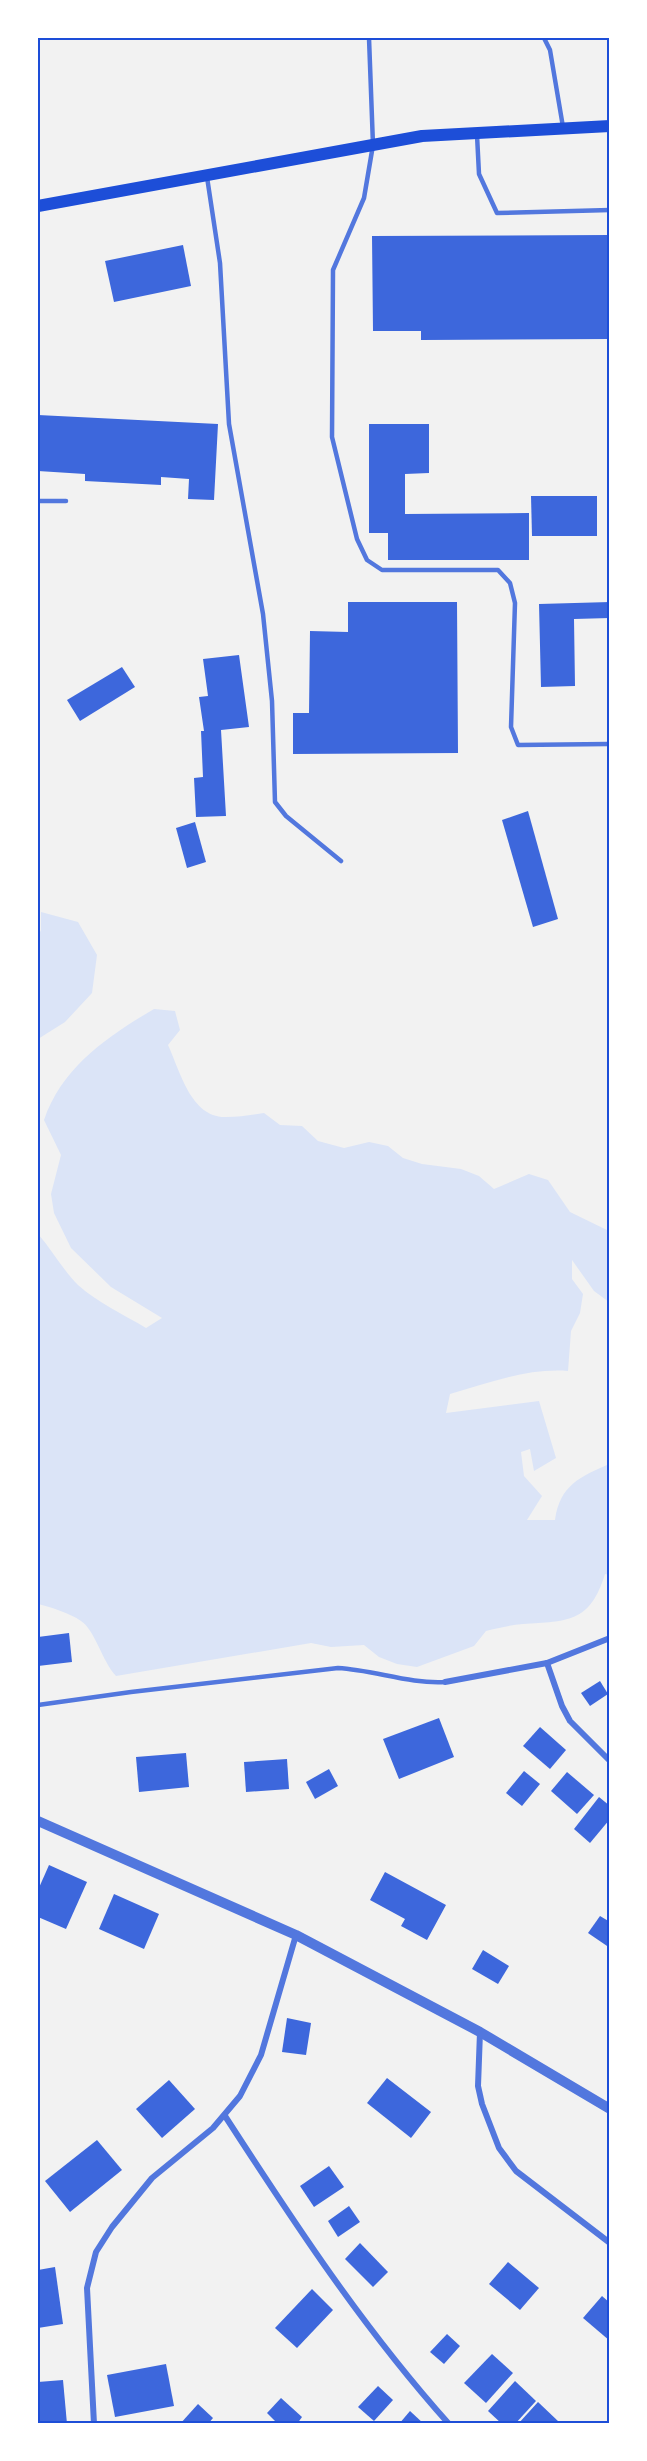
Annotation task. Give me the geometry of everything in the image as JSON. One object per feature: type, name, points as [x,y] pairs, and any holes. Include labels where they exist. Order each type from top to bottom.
[{"type":"main road","points":[[38,206],[422,136],[609,126]]},
{"type":"street","points":[[445,1682],[547,1663],[609,1638]]},
{"type":"street","points":[[547,1663],[562,1706],[570,1721],[609,1761]]},
{"type":"street","points":[[38,1821],[296,1935],[480,2032],[609,2109]]},
{"type":"street","points":[[94,2424],[87,2288],[96,2252],[112,2227],[152,2178],[225,2116],[240,2096],[261,2055],[296,1935]]},
{"type":"street","points":[[480,2032],[478,2086],[482,2104],[499,2148],[516,2170],[609,2243]]},
{"type":"street","points":[[225,2116],[310,2247],[404,2373],[449,2424]]},
{"type":"lane","points":[[369,38],[373,145],[364,198],[333,270],[331,310],[332,436],[357,539],[367,561],[382,570],[498,570],[510,583],[515,603],[511,727],[518,746],[608,744]]},
{"type":"lane","points":[[544,38],[550,50],[563,127]]},
{"type":"lane","points":[[477,132],[479,174],[497,213],[609,210]]},
{"type":"lane","points":[[206,175],[220,263],[229,424],[264,614],[272,700],[275,802],[286,816],[341,861]]},
{"type":"lane","points":[[38,501],[66,501]]},
{"type":"lane","points":[[38,1705],[338,1668],[359,1669],[423,1683],[445,1682]]},
{"type":"shaded area","points":[[41,912],[78,922],[97,955],[92,993],[65,1022],[38,1039],[38,926],[41,932]]},
{"type":"shaded area","points":[[154,1009],[175,1011],[180,1030],[168,1045],[182,1079],[195,1102],[214,1115],[231,1117],[264,1113],[280,1125],[302,1126],[318,1141],[344,1148],[369,1142],[388,1146],[403,1158],[422,1164],[461,1169],[479,1176],[494,1189],[529,1174],[548,1180],[570,1212],[609,1231],[609,1302],[594,1291],[572,1260],[572,1279],[583,1294],[580,1313],[571,1331],[568,1371],[523,1374],[450,1394],[446,1413],[539,1401],[556,1458],[534,1471],[530,1449],[521,1452],[524,1476],[542,1496],[527,1520],[555,1520],[561,1498],[567,1490],[580,1478],[609,1464],[609,1575],[605,1574],[599,1590],[584,1611],[565,1620],[514,1625],[486,1631],[474,1646],[417,1667],[397,1664],[379,1657],[364,1645],[331,1647],[311,1643],[116,1676],[86,1625],[66,1613],[38,1604],[38,1234],[78,1285],[94,1297],[146,1328],[162,1318],[111,1287],[71,1248],[54,1213],[51,1194],[61,1155],[44,1120],[62,1084],[75,1069],[104,1042]]},
{"type":"building","points":[[610,235],[610,339],[421,340],[421,331],[373,331],[372,236]]},
{"type":"building","points":[[183,245],[191,286],[114,302],[105,261]]},
{"type":"building","points":[[38,415],[218,424],[214,500],[188,499],[189,479],[161,477],[161,485],[85,481],[85,474],[38,471]]},
{"type":"building","points":[[369,424],[429,424],[429,473],[405,474],[405,514],[529,513],[529,560],[388,560],[388,533],[369,533]]},
{"type":"building","points":[[531,496],[597,496],[597,536],[532,536]]},
{"type":"building","points":[[348,602],[457,602],[458,753],[293,754],[293,713],[309,713],[310,631],[348,632]]},
{"type":"building","points":[[610,602],[610,618],[574,619],[575,686],[541,687],[539,604]]},
{"type":"building","points":[[239,655],[249,727],[221,730],[226,816],[196,817],[194,778],[203,777],[201,731],[204,731],[199,697],[208,696],[203,659]]},
{"type":"building","points":[[122,667],[135,687],[80,721],[67,700]]},
{"type":"building","points":[[528,811],[558,919],[533,927],[502,820]]},
{"type":"building","points":[[195,822],[206,862],[187,868],[176,828]]},
{"type":"building","points":[[69,1633],[72,1662],[38,1666],[38,1637]]},
{"type":"building","points":[[600,1681],[608,1694],[590,1706],[581,1693]]},
{"type":"building","points":[[439,1718],[454,1757],[399,1779],[383,1739]]},
{"type":"building","points":[[540,1727],[566,1750],[550,1769],[523,1746]]},
{"type":"building","points":[[186,1753],[189,1787],[139,1792],[136,1757]]},
{"type":"building","points":[[287,1759],[289,1789],[246,1792],[244,1762]]},
{"type":"building","points":[[329,1769],[338,1786],[315,1799],[306,1782]]},
{"type":"building","points":[[524,1771],[540,1784],[522,1806],[506,1793]]},
{"type":"building","points":[[567,1772],[594,1795],[577,1814],[551,1791]]},
{"type":"building","points":[[599,1797],[610,1806],[610,1819],[590,1843],[574,1829]]},
{"type":"building","points":[[49,1865],[87,1882],[66,1929],[38,1917],[38,1890]]},
{"type":"building","points":[[385,1872],[446,1905],[427,1940],[401,1926],[405,1919],[370,1900]]},
{"type":"building","points":[[114,1894],[159,1914],[144,1949],[99,1929]]},
{"type":"building","points":[[600,1916],[610,1922],[610,1948],[588,1933]]},
{"type":"building","points":[[483,1950],[509,1966],[498,1984],[472,1969]]},
{"type":"building","points":[[287,2018],[311,2023],[306,2055],[282,2052]]},
{"type":"building","points":[[387,2078],[431,2112],[411,2138],[367,2103]]},
{"type":"building","points":[[169,2080],[195,2109],[162,2138],[136,2109]]},
{"type":"building","points":[[97,2140],[122,2170],[70,2212],[45,2181]]},
{"type":"building","points":[[329,2166],[344,2187],[314,2207],[300,2186]]},
{"type":"building","points":[[349,2206],[360,2222],[338,2237],[328,2221]]},
{"type":"building","points":[[360,2243],[388,2272],[373,2287],[345,2259]]},
{"type":"building","points":[[508,2262],[539,2288],[520,2310],[489,2284]]},
{"type":"building","points":[[55,2267],[63,2324],[38,2328],[38,2270]]},
{"type":"building","points":[[312,2289],[333,2310],[297,2348],[275,2328]]},
{"type":"building","points":[[602,2296],[610,2303],[610,2341],[583,2318]]},
{"type":"building","points":[[447,2334],[460,2346],[444,2364],[430,2352]]},
{"type":"building","points":[[492,2354],[513,2373],[486,2403],[464,2383]]},
{"type":"building","points":[[166,2364],[174,2406],[115,2417],[107,2375]]},
{"type":"building","points":[[63,2380],[67,2424],[38,2424],[38,2382]]},
{"type":"building","points":[[515,2381],[536,2401],[515,2424],[502,2424],[488,2411]]},
{"type":"building","points":[[378,2386],[393,2400],[374,2421],[358,2407]]},
{"type":"building","points":[[281,2398],[302,2417],[297,2424],[278,2424],[267,2413]]},
{"type":"building","points":[[538,2402],[559,2422],[558,2424],[518,2424]]},
{"type":"building","points":[[198,2404],[213,2418],[208,2424],[180,2424]]},
{"type":"building","points":[[410,2411],[424,2424],[399,2424]]}]
